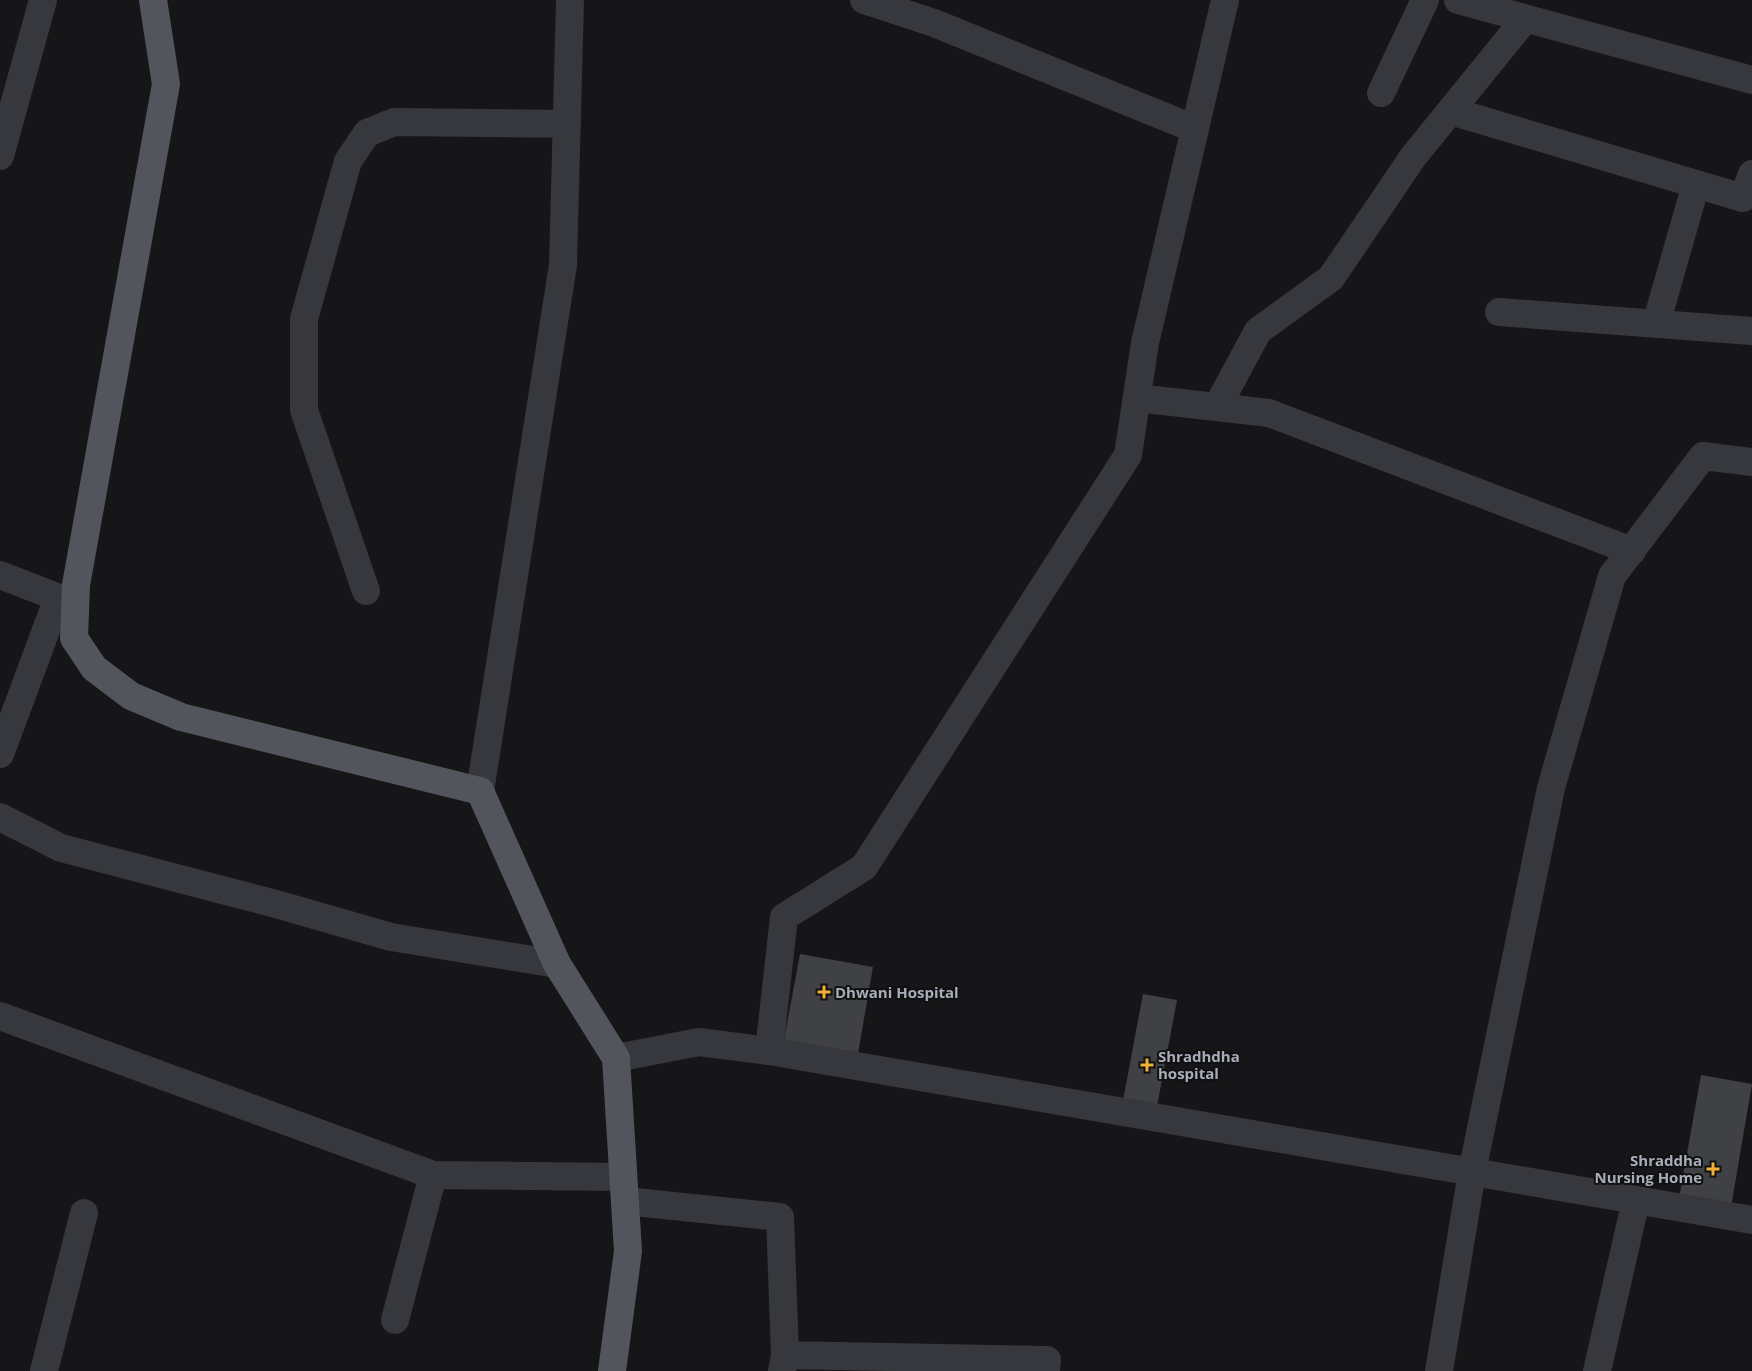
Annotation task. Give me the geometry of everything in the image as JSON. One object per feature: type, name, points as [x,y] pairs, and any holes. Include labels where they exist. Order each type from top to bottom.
[{"type":"main road","points":[[153,0],[166,84],[76,585],[67,601],[74,638],[94,668],[131,696],[181,717],[480,791],[557,964],[616,1058],[628,1251],[612,1371]]},
{"type":"street","points":[[1,146],[43,0]]},
{"type":"street","points":[[480,791],[563,265],[570,0]]},
{"type":"street","points":[[864,0],[934,23],[1195,129]]},
{"type":"street","points":[[769,1052],[784,917],[864,867],[1128,455],[1145,343],[1225,0]]},
{"type":"street","points":[[1381,93],[1425,0]]},
{"type":"street","points":[[1458,0],[1752,80]]},
{"type":"street","points":[[1217,407],[1258,331],[1330,278],[1413,157],[1525,19]]},
{"type":"street","points":[[1451,111],[1743,198],[1752,174]]},
{"type":"street","points":[[366,591],[304,410],[304,319],[348,161],[367,133],[394,122],[567,124]]},
{"type":"street","points":[[1656,324],[1696,184]]},
{"type":"street","points":[[1499,312],[1752,331]]},
{"type":"street","points":[[1137,398],[1269,412],[1632,551]]},
{"type":"street","points":[[1439,1371],[1472,1172],[1552,788],[1612,576],[1703,456],[1751,457]]},
{"type":"street","points":[[0,575],[67,601],[0,754]]},
{"type":"street","points":[[0,817],[61,848],[276,904],[391,937],[557,964]]},
{"type":"street","points":[[0,1016],[433,1175],[624,1189],[780,1218],[783,1363],[862,1364],[1047,1360],[1046,1371]]},
{"type":"street","points":[[616,1058],[699,1042],[769,1052],[1752,1220]]},
{"type":"street","points":[[395,1320],[433,1175]]},
{"type":"street","points":[[1597,1371],[1636,1200]]},
{"type":"street","points":[[44,1371],[84,1213]]},
{"type":"building","points":[[800,954],[873,967],[857,1059],[783,1045]]},
{"type":"building","points":[[1143,994],[1177,1000],[1155,1117],[1121,1111]]},
{"type":"building","points":[[1701,1075],[1752,1084],[1730,1213],[1678,1204]]},
{"type":"place","name":"Dhwani Hospital","points":[[824,992]]},
{"type":"place","name":"Shradhdha hospital","points":[[1147,1065]]},
{"type":"place","name":"Shraddha Nursing Home","points":[[1713,1169]]}]
